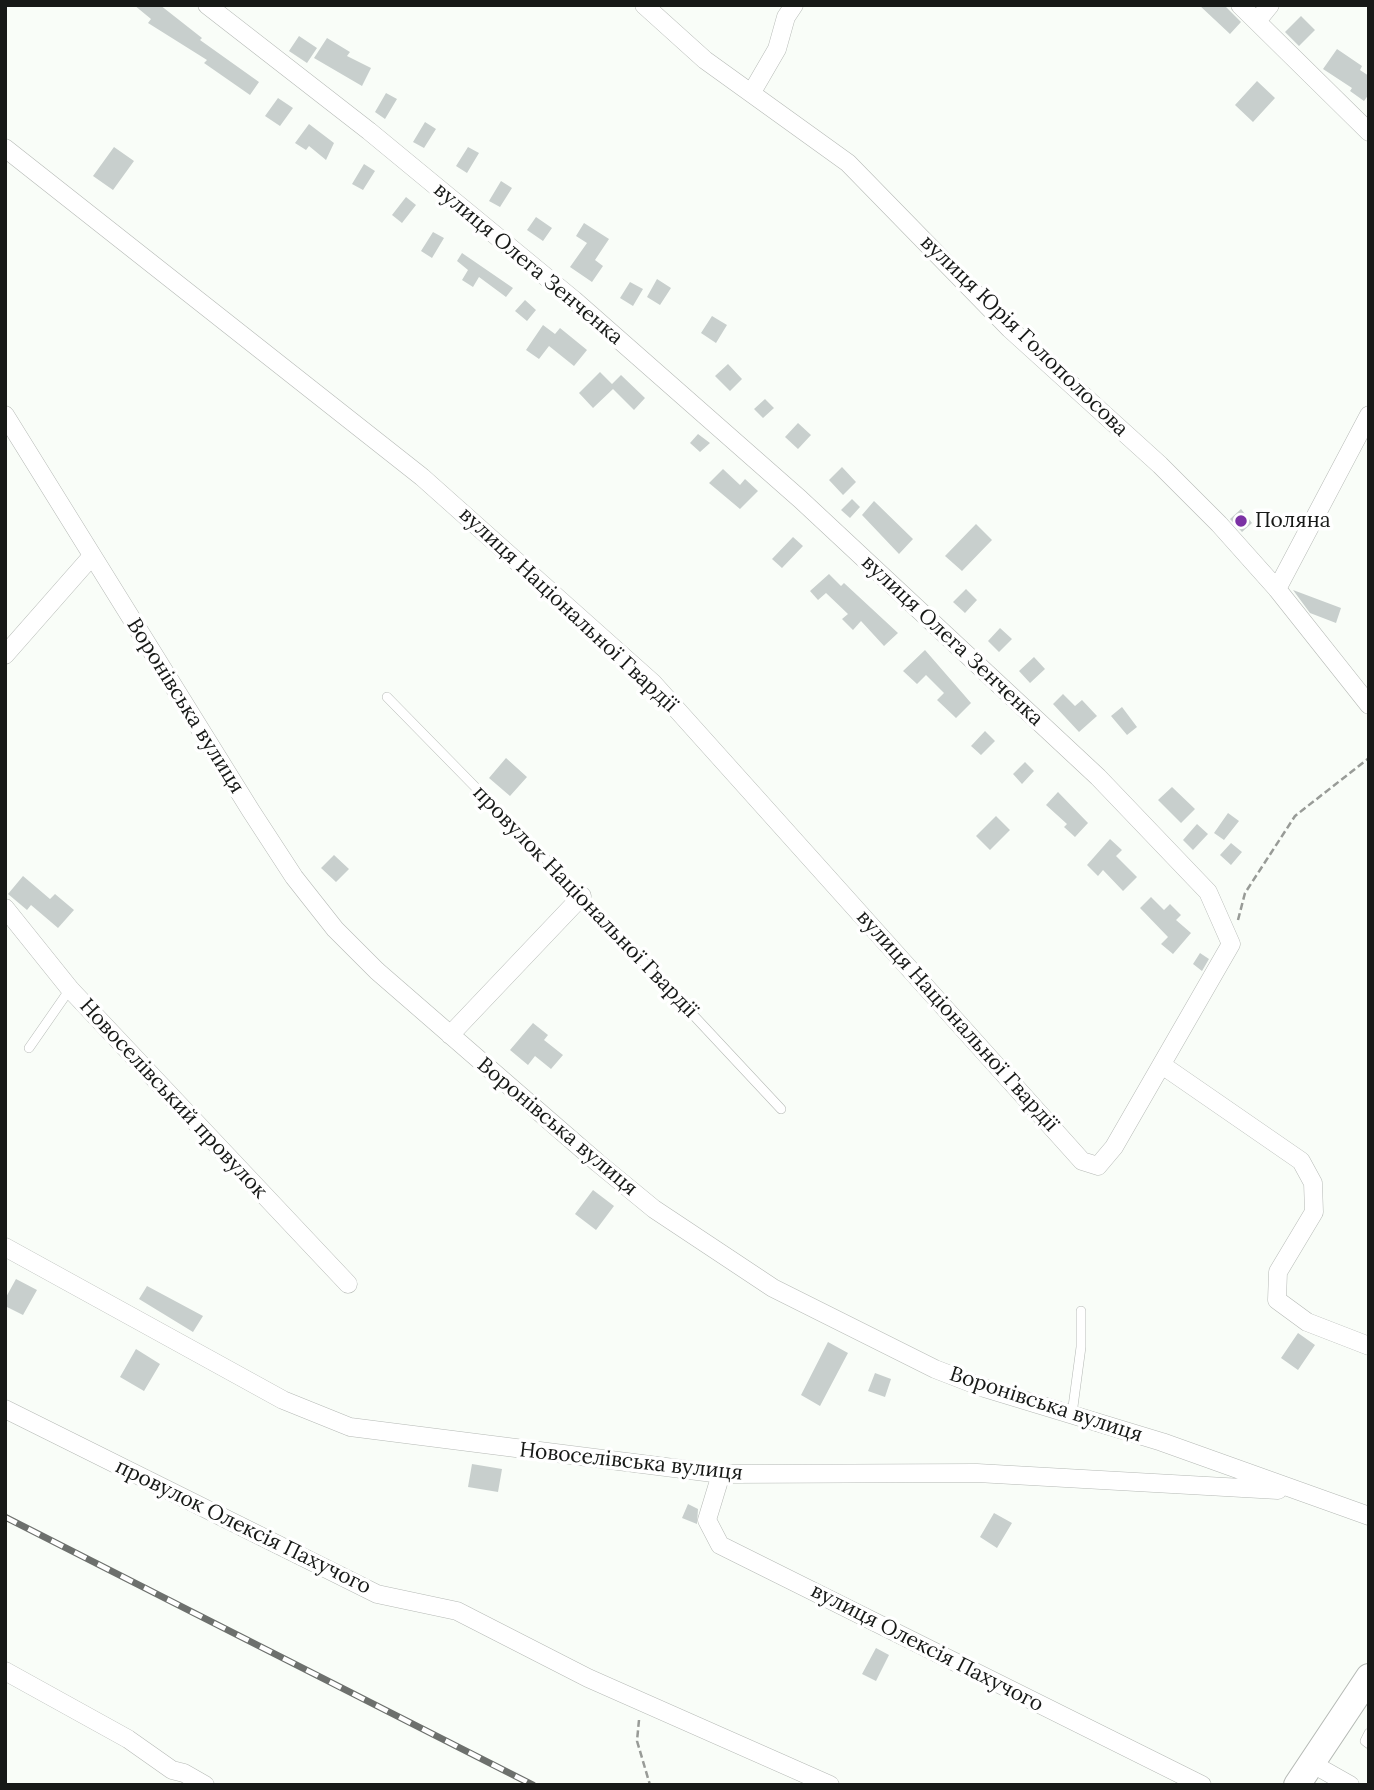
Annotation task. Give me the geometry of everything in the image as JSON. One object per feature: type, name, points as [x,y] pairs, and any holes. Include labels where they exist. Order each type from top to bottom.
[{"type":"street","name":"вулиця Олега Зенченка","points":[[207,5],[369,131],[574,300],[800,499],[1098,777],[1208,892],[1231,944]]},
{"type":"street","name":"вулиця Юрія Голополосова","points":[[644,5],[705,60],[848,163],[1010,328],[1160,464],[1277,589],[1369,705]]},
{"type":"street","points":[[752,93],[777,49],[786,17],[794,5]]},
{"type":"street","points":[[1240,5],[1369,132]]},
{"type":"street","points":[[1257,21],[1270,5]]},
{"type":"street","name":"вулиця Національної Гвардії","points":[[5,148],[422,477],[653,682],[1082,1161],[1098,1166],[1114,1147],[1162,1065]]},
{"type":"street","name":"Воронівська вулиця","points":[[5,415],[294,877],[335,929],[450,1035],[654,1209],[773,1288],[935,1369],[984,1388],[1072,1414],[1303,1491],[1369,1516]]},
{"type":"street","points":[[1277,589],[1369,415]]},
{"type":"street","points":[[5,655],[92,556]]},
{"type":"street","points":[[450,1035],[582,896]]},
{"type":"street","name":"Новоселівський провулок","points":[[5,908],[70,989],[348,1283]]},
{"type":"street","points":[[1231,944],[1162,1065],[1301,1160],[1313,1183],[1314,1212],[1278,1272],[1278,1300],[1307,1322],[1369,1346]]},
{"type":"street","name":"Новоселівська вулиця","points":[[5,1247],[283,1400],[350,1427],[721,1474],[977,1473],[1303,1491]]},
{"type":"street","name":"провулок Олексія Пахучого","points":[[5,1409],[377,1594],[457,1612],[641,1702],[830,1785]]},
{"type":"street","name":"вулиця Олексія Пахучого","points":[[721,1474],[707,1520],[720,1545],[1202,1785]]},
{"type":"street","points":[[5,1671],[128,1739],[168,1777],[184,1773],[205,1785]]},
{"type":"street","points":[[1350,1785],[1304,1774],[1369,1677]]},
{"type":"lane","name":"провулок Національної Гвардії","points":[[387,697],[582,896],[781,1110]]},
{"type":"lane","points":[[29,1048],[70,989]]},
{"type":"lane","points":[[1072,1414],[1081,1347],[1081,1311]]},
{"type":"lane","points":[[1369,1733],[1364,1741],[1369,1744]]},
{"type":"path","points":[[1231,944],[1245,893],[1295,816],[1369,758]]},
{"type":"path","points":[[641,1702],[637,1741],[650,1785]]},
{"type":"building","points":[[134,5],[160,5],[202,38],[200,40],[259,82],[250,95],[204,63],[207,60],[148,23],[151,19]]},
{"type":"building","points":[[1199,5],[1224,5],[1241,22],[1230,34]]},
{"type":"building","points":[[1301,16],[1315,30],[1299,46],[1285,32]]},
{"type":"building","points":[[299,36],[317,48],[307,63],[289,51]]},
{"type":"building","points":[[327,38],[350,52],[347,56],[371,68],[362,86],[314,58]]},
{"type":"building","points":[[1337,49],[1362,66],[1360,70],[1369,76],[1369,94],[1364,101],[1350,91],[1352,88],[1323,69]]},
{"type":"building","points":[[1257,81],[1275,98],[1253,122],[1235,105]]},
{"type":"building","points":[[386,93],[397,99],[385,119],[375,112]]},
{"type":"building","points":[[278,98],[293,108],[280,126],[265,116]]},
{"type":"building","points":[[425,122],[436,129],[424,148],[413,142]]},
{"type":"building","points":[[309,124],[334,143],[326,160],[309,146],[306,150],[295,143]]},
{"type":"building","points":[[114,147],[134,161],[113,190],[93,176]]},
{"type":"building","points":[[468,147],[479,153],[467,173],[456,166]]},
{"type":"building","points":[[364,164],[375,171],[363,190],[352,184]]},
{"type":"building","points":[[501,181],[512,188],[500,207],[489,201]]},
{"type":"building","points":[[406,197],[416,205],[402,223],[392,215]]},
{"type":"building","points":[[536,217],[552,228],[543,241],[527,230]]},
{"type":"building","points":[[584,223],[609,239],[595,260],[603,266],[592,282],[570,267],[587,243],[576,236]]},
{"type":"building","points":[[433,232],[444,238],[432,258],[421,251]]},
{"type":"building","points":[[462,253],[513,288],[506,297],[479,277],[473,287],[462,280],[468,270],[457,261]]},
{"type":"building","points":[[657,279],[671,288],[660,305],[647,297]]},
{"type":"building","points":[[630,282],[643,289],[633,306],[620,298]]},
{"type":"building","points":[[525,300],[536,310],[527,321],[515,311]]},
{"type":"building","points":[[712,316],[727,325],[716,343],[701,333]]},
{"type":"building","points":[[543,325],[555,334],[560,328],[587,350],[574,366],[549,346],[539,359],[526,350]]},
{"type":"building","points":[[728,364],[742,379],[730,391],[715,376]]},
{"type":"building","points":[[600,372],[612,384],[621,375],[645,398],[634,410],[613,389],[593,408],[579,393]]},
{"type":"building","points":[[765,399],[774,408],[763,418],[754,409]]},
{"type":"building","points":[[798,423],[811,435],[798,449],[785,437]]},
{"type":"building","points":[[698,434],[710,443],[700,452],[690,443]]},
{"type":"building","points":[[842,467],[856,482],[843,495],[829,480]]},
{"type":"building","points":[[723,469],[740,485],[745,479],[758,491],[740,509],[709,483]]},
{"type":"building","points":[[852,499],[860,507],[850,518],[841,510]]},
{"type":"building","points":[[874,501],[913,539],[899,554],[862,515]]},
{"type":"building","name":"Поляна","points":[[1241,509],[1252,523],[1242,532],[1230,519]]},
{"type":"building","points":[[976,524],[992,540],[962,571],[945,556]]},
{"type":"building","points":[[793,537],[803,546],[782,568],[772,559]]},
{"type":"building","points":[[829,574],[841,586],[844,583],[898,633],[884,646],[861,621],[853,630],[842,619],[848,614],[826,593],[818,600],[810,591]]},
{"type":"building","points":[[966,589],[977,600],[965,613],[953,602]]},
{"type":"building","points":[[1293,590],[1341,608],[1336,623],[1310,613]]},
{"type":"building","points":[[1000,628],[1012,639],[999,652],[988,641]]},
{"type":"building","points":[[925,650],[971,703],[956,718],[937,700],[944,693],[926,675],[917,684],[903,671]]},
{"type":"building","points":[[1034,657],[1045,669],[1030,683],[1019,671]]},
{"type":"building","points":[[1063,694],[1075,706],[1082,700],[1097,716],[1079,732],[1053,704]]},
{"type":"building","points":[[1122,707],[1137,727],[1127,735],[1111,716]]},
{"type":"building","points":[[985,731],[995,741],[981,755],[971,746]]},
{"type":"building","points":[[506,758],[527,777],[510,796],[489,778]]},
{"type":"building","points":[[1025,762],[1034,771],[1022,784],[1013,774]]},
{"type":"building","points":[[1172,787],[1195,809],[1181,823],[1158,800]]},
{"type":"building","points":[[1058,792],[1088,823],[1075,837],[1064,827],[1067,824],[1046,805]]},
{"type":"building","points":[[1228,813],[1239,821],[1224,840],[1214,833]]},
{"type":"building","points":[[996,816],[1010,830],[990,850],[976,836]]},
{"type":"building","points":[[1197,824],[1208,834],[1193,850],[1183,840]]},
{"type":"building","points":[[1110,839],[1122,850],[1116,856],[1137,877],[1123,891],[1103,870],[1098,876],[1087,865]]},
{"type":"building","points":[[1231,843],[1242,852],[1231,865],[1220,855]]},
{"type":"building","points":[[334,855],[349,869],[336,882],[321,868]]},
{"type":"building","points":[[23,876],[50,899],[55,894],[74,910],[58,928],[31,905],[27,910],[8,894]]},
{"type":"building","points":[[1151,897],[1164,910],[1170,904],[1181,915],[1176,920],[1191,933],[1173,954],[1161,944],[1168,937],[1140,908]]},
{"type":"building","points":[[1200,953],[1209,959],[1202,971],[1193,964]]},
{"type":"building","points":[[533,1023],[548,1035],[544,1040],[563,1055],[551,1069],[535,1056],[528,1065],[510,1050]]},
{"type":"building","points":[[593,1190],[614,1206],[596,1230],[575,1214]]},
{"type":"building","points":[[16,1279],[37,1290],[23,1315],[5,1306],[5,1299]]},
{"type":"building","points":[[147,1286],[203,1316],[193,1332],[139,1299]]},
{"type":"building","points":[[1298,1333],[1315,1345],[1298,1370],[1281,1358]]},
{"type":"building","points":[[828,1342],[848,1353],[820,1406],[801,1395]]},
{"type":"building","points":[[136,1349],[160,1364],[144,1391],[120,1377]]},
{"type":"building","points":[[875,1373],[891,1379],[885,1397],[868,1391]]},
{"type":"building","points":[[472,1464],[502,1469],[498,1492],[468,1487]]},
{"type":"building","points":[[688,1504],[698,1509],[697,1524],[682,1518]]},
{"type":"building","points":[[994,1513],[1012,1523],[997,1548],[980,1537]]},
{"type":"building","points":[[876,1648],[889,1655],[876,1681],[862,1674]]},
{"type":"railway","points":[[5,1517],[533,1785]]},
{"type":"place","name":"Поляна","points":[[1241,521]]}]
